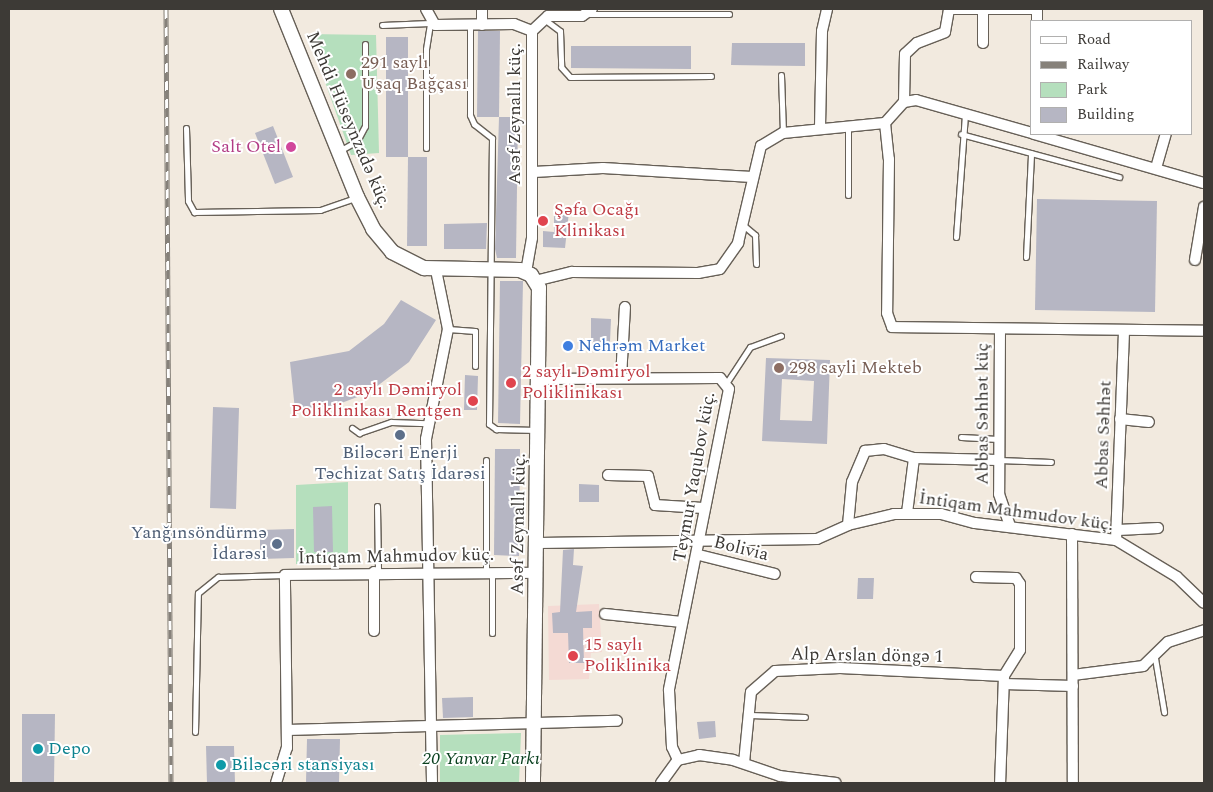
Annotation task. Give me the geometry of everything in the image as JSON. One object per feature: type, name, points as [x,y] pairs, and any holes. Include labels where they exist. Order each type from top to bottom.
[{"type":"main road","name":"Mehdi Hüseynzadə küç.","points":[[282,9],[357,197],[373,229],[392,252],[413,265],[436,270]]},
{"type":"main road","points":[[436,270],[492,269],[530,276]]},
{"type":"main road","name":"Asəf Zeynallı küç.","points":[[530,276],[542,312],[533,783]]},
{"type":"street","points":[[426,9],[430,23]]},
{"type":"street","points":[[482,9],[482,25]]},
{"type":"street","points":[[820,127],[822,31],[827,9]]},
{"type":"street","points":[[904,102],[905,54],[917,43],[944,32],[949,9],[1036,9]]},
{"type":"street","points":[[983,9],[983,42]]},
{"type":"street","points":[[532,31],[544,14],[591,11]]},
{"type":"street","name":"Asəf Zeynallı küç.","points":[[430,23],[470,25],[514,24],[532,31],[534,172],[530,276]]},
{"type":"street","points":[[530,276],[572,272],[715,271],[731,258],[743,225],[760,146],[783,133],[820,127],[885,123],[904,102],[916,100],[1030,132]]},
{"type":"street","points":[[885,123],[889,148],[888,323],[904,330],[1204,331]]},
{"type":"street","points":[[1040,135],[1204,183]]},
{"type":"street","points":[[1156,168],[1166,135]]},
{"type":"street","points":[[534,172],[602,168],[752,177]]},
{"type":"street","points":[[1195,260],[1204,207]]},
{"type":"street","points":[[432,783],[427,423],[448,329],[436,270]]},
{"type":"street","points":[[621,378],[625,307]]},
{"type":"street","name":"Abbas Səhhət küç","points":[[1000,329],[999,494],[1010,526]]},
{"type":"street","name":"Abbas Səhhət","points":[[1117,535],[1124,331]]},
{"type":"street","name":"Teymur Yaqubov küç.","points":[[540,379],[710,378],[727,382],[728,407],[703,508],[699,555],[682,622],[668,704],[672,747],[678,760]]},
{"type":"street","points":[[1120,419],[1149,422]]},
{"type":"street","points":[[848,525],[852,482],[860,455],[884,449],[914,458],[998,460]]},
{"type":"street","points":[[906,513],[914,458]]},
{"type":"street","points":[[608,475],[648,476],[655,505],[703,508]]},
{"type":"street","name":"İntiqam Mahmudov küç.","points":[[538,543],[817,538],[848,525],[906,513],[1072,534],[1117,535],[1177,577],[1204,603]]},
{"type":"street","points":[[1117,535],[1158,528]]},
{"type":"street","points":[[1072,534],[1073,783]]},
{"type":"street","name":"Bolivia","points":[[699,555],[775,574]]},
{"type":"street","points":[[374,631],[376,572]]},
{"type":"street","name":"İntiqam Mahmudov küç.","points":[[285,575],[376,572],[537,573]]},
{"type":"street","points":[[276,783],[287,730],[285,575]]},
{"type":"street","points":[[976,577],[1016,578],[1020,584],[1020,650],[1004,680],[1000,783]]},
{"type":"street","points":[[605,614],[682,622]]},
{"type":"street","points":[[1073,675],[1131,669],[1155,658],[1168,642],[1204,630]]},
{"type":"street","name":"Alp Arslan döngə 1","points":[[744,763],[753,687],[784,669],[1004,680]]},
{"type":"street","points":[[1004,680],[1073,686]]},
{"type":"street","points":[[287,730],[616,721]]},
{"type":"street","points":[[661,783],[678,760],[699,756],[744,763],[780,776],[820,783],[836,783]]},
{"type":"lane","points":[[591,11],[729,14]]},
{"type":"lane","points":[[544,14],[560,31],[561,67],[570,76],[711,76]]},
{"type":"lane","points":[[382,25],[430,23],[426,49],[426,148]]},
{"type":"lane","points":[[470,25],[470,115],[474,124],[492,138],[489,424],[496,429],[540,430]]},
{"type":"lane","points":[[339,151],[358,141],[365,126],[365,44]]},
{"type":"lane","points":[[781,75],[783,133]]},
{"type":"lane","points":[[956,238],[960,134],[965,114]]},
{"type":"lane","points":[[848,126],[848,195]]},
{"type":"lane","points":[[186,128],[188,201],[192,211],[320,210],[357,197]]},
{"type":"lane","points":[[960,134],[1119,177]]},
{"type":"lane","points":[[1026,257],[1031,153]]},
{"type":"lane","points":[[743,225],[755,235],[756,264]]},
{"type":"lane","points":[[448,329],[475,331],[475,366]]},
{"type":"lane","points":[[727,382],[750,347],[781,336]]},
{"type":"lane","points":[[352,428],[359,433],[391,422],[427,423]]},
{"type":"lane","points":[[961,437],[998,439]]},
{"type":"lane","points":[[486,460],[492,633]]},
{"type":"lane","points":[[998,460],[1051,462]]},
{"type":"lane","points":[[376,572],[377,506]]},
{"type":"lane","points":[[195,732],[194,610],[198,593],[218,577],[285,575]]},
{"type":"lane","points":[[1155,658],[1164,712]]},
{"type":"lane","points":[[750,716],[805,717]]},
{"type":"shaded area","points":[[599,604],[602,652],[591,653],[589,679],[549,680],[548,606]]},
{"type":"green space","points":[[308,34],[376,35],[379,153],[351,155]]},
{"type":"green space","points":[[348,482],[348,562],[296,564],[296,485]]},
{"type":"green space","name":"20 Yanvar Parkı","points":[[521,733],[519,783],[440,783],[440,735]]},
{"type":"building","points":[[478,31],[500,31],[499,117],[477,117]]},
{"type":"building","points":[[386,37],[408,37],[408,157],[386,157]]},
{"type":"building","points":[[732,43],[805,43],[805,66],[731,65]]},
{"type":"building","points":[[571,46],[691,46],[691,69],[571,68]]},
{"type":"building","points":[[499,117],[518,117],[516,258],[497,258],[495,249]]},
{"type":"building","points":[[273,126],[293,177],[275,184],[255,133]]},
{"type":"building","points":[[408,157],[427,157],[427,246],[407,246]]},
{"type":"building","points":[[1037,199],[1157,201],[1155,312],[1035,310]]},
{"type":"building","points":[[554,212],[569,212],[565,248],[543,247],[543,231],[554,232]]},
{"type":"building","points":[[487,223],[486,249],[444,249],[444,224]]},
{"type":"building","points":[[500,281],[523,281],[520,424],[498,423]]},
{"type":"building","points":[[401,300],[436,320],[409,362],[368,393],[336,405],[295,410],[290,362],[349,351],[384,324]]},
{"type":"building","points":[[591,318],[611,319],[610,342],[591,342]]},
{"type":"building","points":[[766,358],[830,360],[827,444],[762,441]],"holes":[[[782,379],[814,381],[812,421],[780,420]]]},
{"type":"building","points":[[465,375],[478,376],[477,410],[464,410]]},
{"type":"building","points":[[213,407],[239,408],[236,509],[210,508]]},
{"type":"building","points":[[495,449],[520,449],[519,556],[494,555]]},
{"type":"building","points":[[579,484],[599,485],[599,502],[579,502]]},
{"type":"building","points":[[332,506],[333,552],[314,552],[313,507]]},
{"type":"building","name":"Yanğınsöndürmə İdarəsi","points":[[294,529],[294,558],[260,559],[260,530]]},
{"type":"building","points":[[574,549],[573,565],[583,566],[576,612],[592,611],[592,628],[583,628],[584,663],[569,663],[568,633],[553,633],[552,613],[560,612],[563,550]]},
{"type":"building","points":[[858,578],[874,578],[873,599],[857,599]]},
{"type":"building","points":[[473,697],[473,717],[443,718],[442,698]]},
{"type":"building","name":"Depo","points":[[22,714],[55,714],[54,783],[22,783]]},
{"type":"building","points":[[715,721],[716,737],[699,739],[697,722]]},
{"type":"building","points":[[307,739],[340,739],[339,783],[306,783]]},
{"type":"building","name":"Biləcəri stansiyası","points":[[206,746],[234,746],[235,783],[207,783]]},
{"type":"railway","points":[[166,9],[171,783]]},
{"type":"place","name":"291 saylı Uşaq Bağçası","points":[[351,74]]},
{"type":"place","name":"Salt Otel","points":[[291,147]]},
{"type":"place","name":"Şəfa Ocağı Klinikası","points":[[543,221]]},
{"type":"place","name":"Nehrəm Market","points":[[568,346]]},
{"type":"place","name":"298 sayli Mekteb","points":[[779,368]]},
{"type":"place","name":"2 saylı Dəmiryol Poliklinikası","points":[[511,383]]},
{"type":"place","name":"2 saylı Dəmiryol Poliklinikası Rentgen","points":[[473,401]]},
{"type":"place","name":"Biləcəri Enerji Təchizat Satış İdarəsi","points":[[400,435]]},
{"type":"place","name":"Yanğınsöndürmə İdarəsi","points":[[277,544]]},
{"type":"place","name":"15 saylı Poliklinika","points":[[573,656]]},
{"type":"place","name":"Depo","points":[[38,749]]},
{"type":"place","name":"Biləcəri stansiyası","points":[[221,765]]}]
